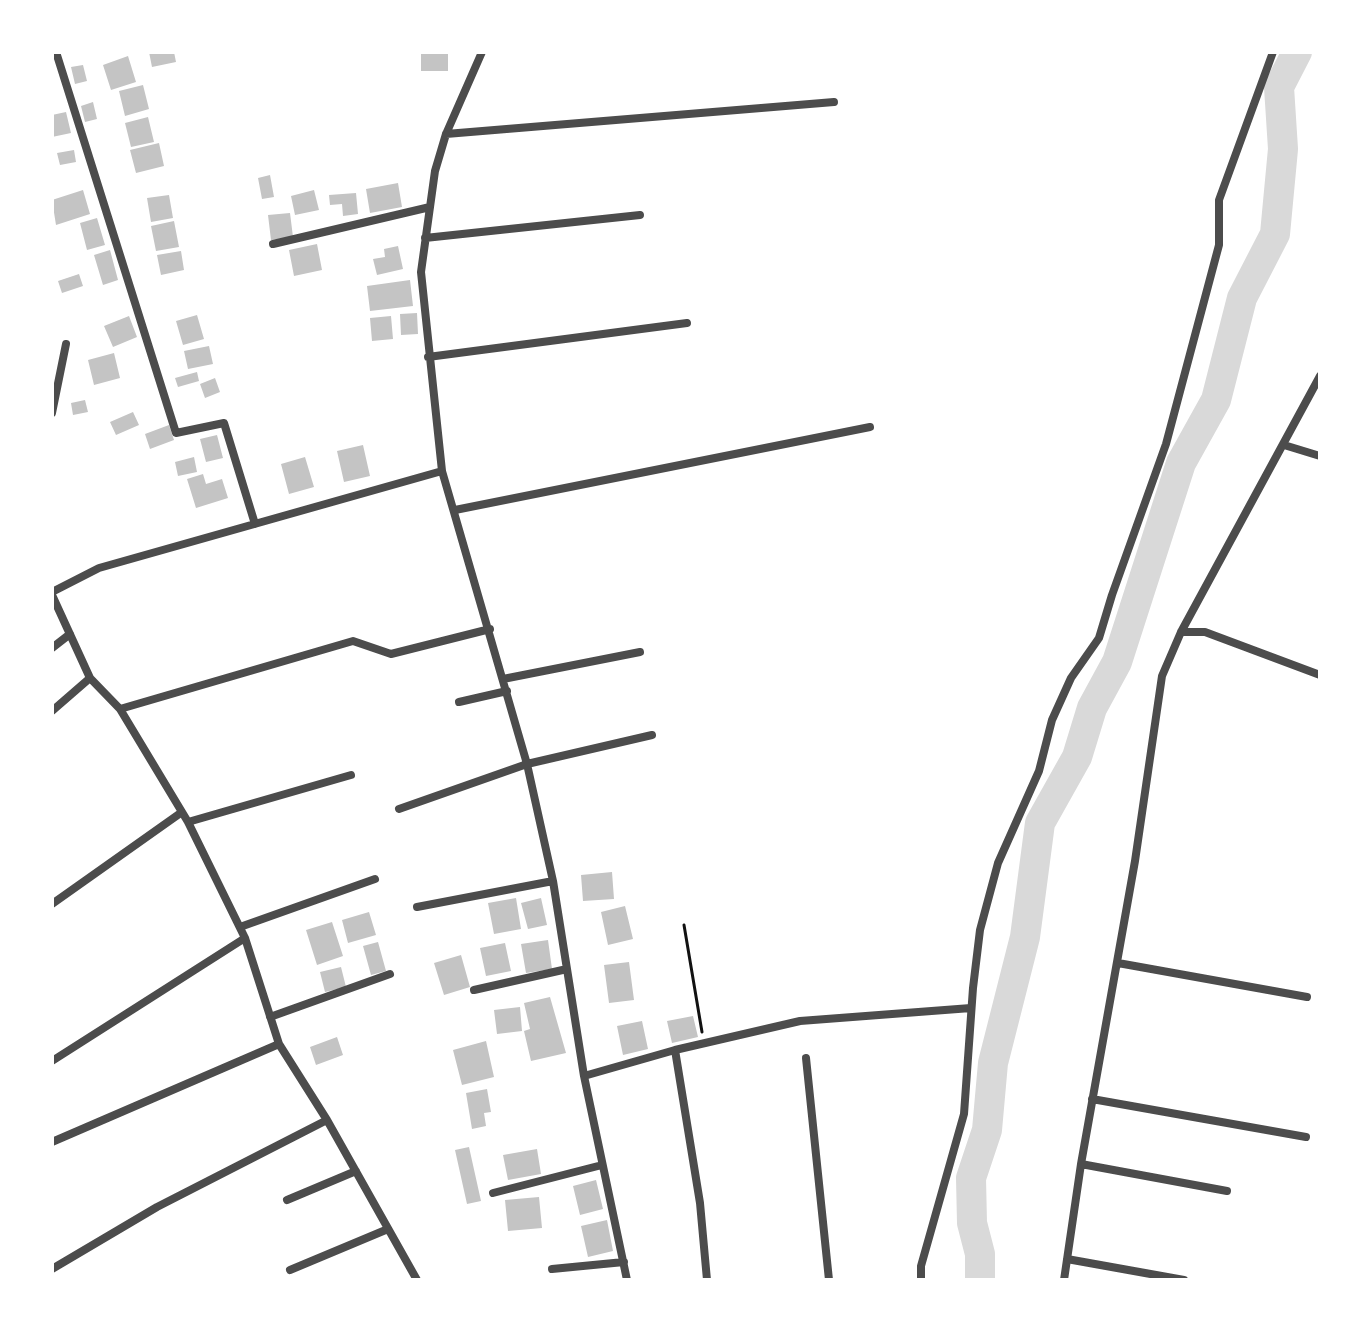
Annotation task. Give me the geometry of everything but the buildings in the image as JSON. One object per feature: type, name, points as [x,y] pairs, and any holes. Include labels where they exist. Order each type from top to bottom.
[{"type":"street","points":[[56,52],[176,433],[224,423],[255,524]]},
{"type":"street","points":[[482,52],[446,134],[435,171],[421,272],[428,357],[442,471],[527,764],[553,881],[584,1076],[627,1280]]},
{"type":"street","points":[[921,1280],[921,1266],[964,1114],[980,930],[998,863],[1039,771],[1052,720],[1064,692],[1099,638],[1166,444],[1219,245],[1219,200],[1273,52]]},
{"type":"street","points":[[446,134],[834,102]]},
{"type":"street","points":[[273,244],[430,207]]},
{"type":"street","points":[[425,238],[640,215]]},
{"type":"street","points":[[428,357],[687,323]]},
{"type":"street","points":[[52,413],[66,344]]},
{"type":"street","points":[[1064,1280],[1092,1099],[1118,963],[1162,676],[1181,632],[1320,376]]},
{"type":"street","points":[[455,510],[870,427]]},
{"type":"street","points":[[1284,445],[1320,456]]},
{"type":"street","points":[[417,1280],[327,1120],[279,1044],[245,938],[188,822],[120,709],[90,678],[52,594],[99,568],[442,471]]},
{"type":"street","points":[[120,709],[353,641],[391,654],[490,629]]},
{"type":"street","points":[[1181,632],[1205,632],[1320,675]]},
{"type":"street","points":[[52,648],[70,634]]},
{"type":"street","points":[[503,679],[640,652]]},
{"type":"street","points":[[52,711],[90,678]]},
{"type":"street","points":[[459,702],[507,691]]},
{"type":"street","points":[[399,809],[527,764],[652,735]]},
{"type":"street","points":[[188,822],[351,775]]},
{"type":"street","points":[[52,904],[182,812]]},
{"type":"street","points":[[240,927],[375,879]]},
{"type":"street","points":[[417,907],[553,881]]},
{"type":"street","points":[[52,1061],[245,938]]},
{"type":"street","points":[[1118,963],[1307,997]]},
{"type":"street","points":[[474,990],[567,969]]},
{"type":"street","points":[[270,1017],[390,974]]},
{"type":"street","points":[[584,1076],[675,1050],[800,1021],[971,1008]]},
{"type":"street","points":[[52,1142],[279,1044]]},
{"type":"street","points":[[675,1050],[700,1203],[707,1280]]},
{"type":"street","points":[[806,1058],[829,1280]]},
{"type":"street","points":[[1092,1099],[1306,1137]]},
{"type":"street","points":[[52,1269],[157,1207],[327,1120]]},
{"type":"street","points":[[1081,1164],[1227,1191]]},
{"type":"street","points":[[493,1193],[602,1165]]},
{"type":"street","points":[[287,1200],[356,1171]]},
{"type":"street","points":[[290,1270],[388,1229]]},
{"type":"street","points":[[1067,1259],[1184,1280]]},
{"type":"street","points":[[552,1269],[624,1262]]},
{"type":"path","points":[[684,925],[704,1043]]},
{"type":"waterway","points":[[980,1280],[980,1254],[972,1223],[971,1178],[987,1130],[993,1063],[1025,937],[1040,823],[1077,757],[1092,708],[1117,662],[1181,463],[1216,400],[1242,298],[1275,234],[1283,149],[1279,87],[1297,52]]}]
